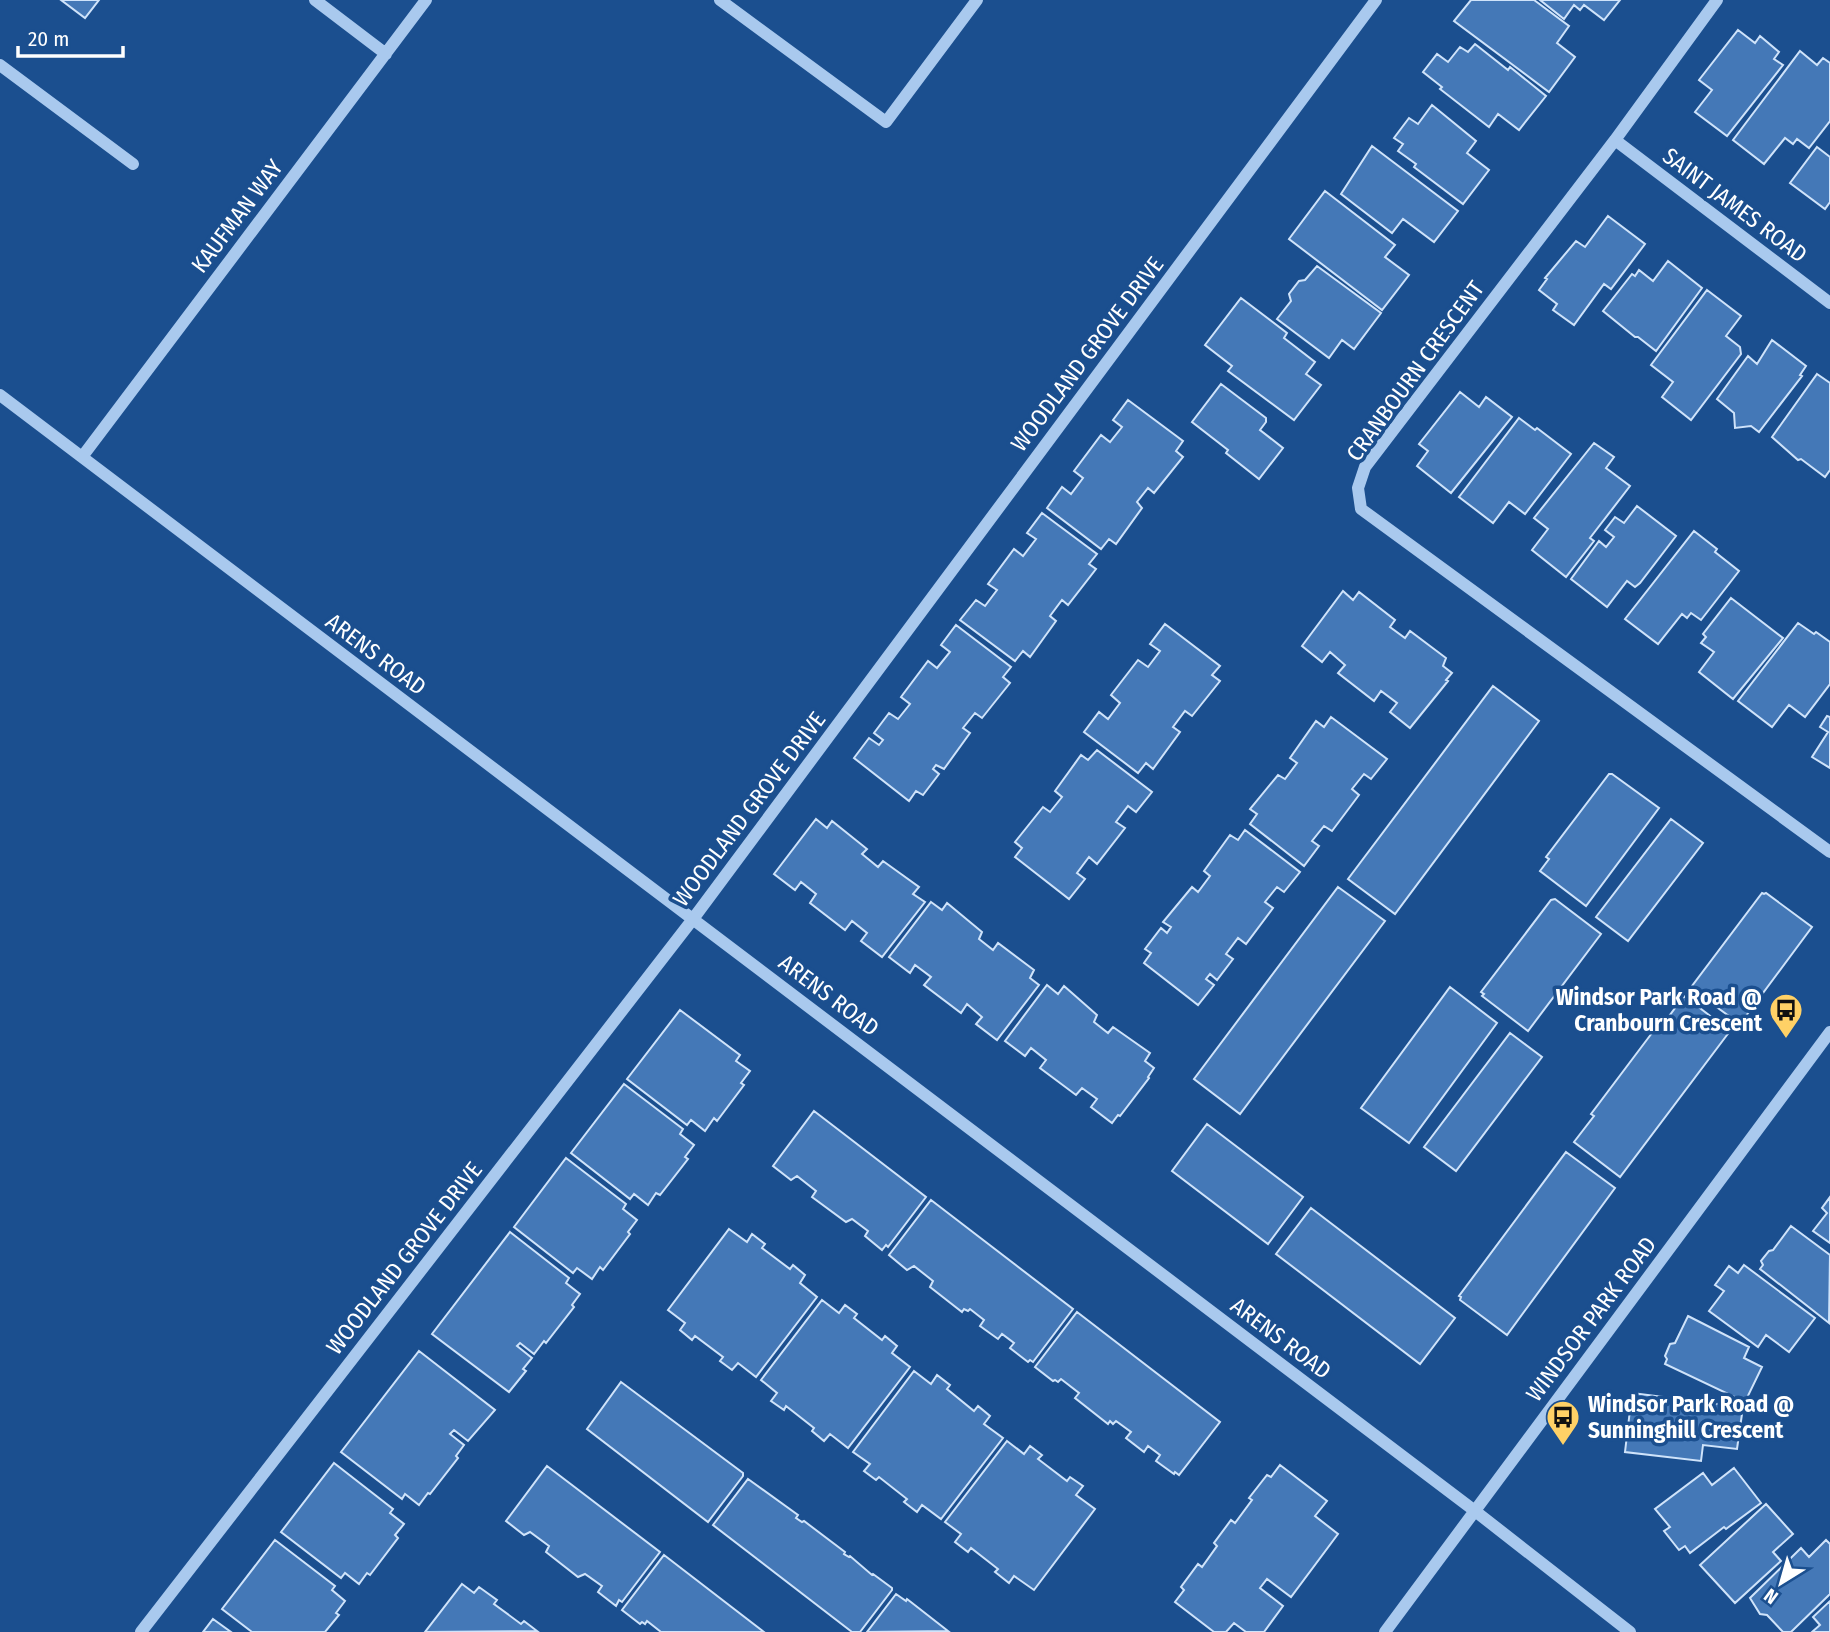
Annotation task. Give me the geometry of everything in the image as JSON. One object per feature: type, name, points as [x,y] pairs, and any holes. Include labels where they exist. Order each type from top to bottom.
[{"type":"street","points":[[315,0],[386,54]]},
{"type":"street","name":"KAUFMAN WAY","points":[[82,457],[426,0]]},
{"type":"street","points":[[720,0],[886,122],[977,0]]},
{"type":"street","name":"WOODLAND GROVE DRIVE","points":[[141,1632],[693,919],[1376,0]]},
{"type":"street","name":"CRANBOURN CRESCENT","points":[[1717,0],[1615,141],[1365,467],[1358,488],[1362,509],[1830,852]]},
{"type":"street","points":[[0,65],[133,164]]},
{"type":"street","name":"SAINT JAMES ROAD","points":[[1615,141],[1830,303]]},
{"type":"street","name":"ARENS ROAD","points":[[0,395],[1475,1511],[1630,1632]]},
{"type":"street","name":"WINDSOR PARK ROAD","points":[[1385,1632],[1830,1032]]},
{"type":"building","points":[[61,0],[99,0],[85,18]]},
{"type":"building","points":[[1471,0],[1534,0],[1569,26],[1557,43],[1575,57],[1549,92],[1454,21]]},
{"type":"building","points":[[1540,0],[1620,0],[1604,20],[1584,5],[1580,10],[1574,5],[1564,19]]},
{"type":"building","points":[[1738,30],[1755,43],[1760,36],[1779,52],[1774,59],[1783,65],[1727,136],[1695,112],[1712,90],[1699,80]]},
{"type":"building","points":[[1475,44],[1508,70],[1510,67],[1546,96],[1519,130],[1498,114],[1489,127],[1440,89],[1442,87],[1423,72],[1437,54],[1448,62],[1460,47],[1468,52]]},
{"type":"building","points":[[1800,51],[1817,65],[1823,58],[1830,63],[1830,121],[1809,148],[1797,139],[1793,144],[1785,138],[1764,164],[1733,140]]},
{"type":"building","points":[[1432,105],[1476,141],[1467,153],[1489,170],[1463,204],[1414,167],[1416,164],[1398,151],[1403,144],[1394,138],[1409,118],[1418,124]]},
{"type":"building","points":[[1372,146],[1458,211],[1434,242],[1403,219],[1392,233],[1341,194]]},
{"type":"building","points":[[1817,147],[1830,157],[1830,202],[1825,209],[1790,183]]},
{"type":"building","points":[[1325,191],[1395,245],[1385,257],[1409,275],[1382,310],[1289,239]]},
{"type":"building","points":[[1608,216],[1645,244],[1611,289],[1604,284],[1574,325],[1553,310],[1557,304],[1539,290],[1547,279],[1545,278],[1576,241],[1585,247]]},
{"type":"building","points":[[1668,261],[1702,288],[1656,351],[1603,311],[1632,274],[1635,276],[1639,270],[1653,281]]},
{"type":"building","points":[[1317,266],[1381,313],[1354,349],[1342,340],[1329,358],[1277,319],[1291,301],[1289,294],[1299,281],[1305,280]]},
{"type":"building","points":[[1707,290],[1741,316],[1726,336],[1740,347],[1741,354],[1691,420],[1662,397],[1673,382],[1651,365]]},
{"type":"building","points":[[1241,298],[1287,333],[1284,338],[1315,362],[1306,374],[1321,385],[1294,420],[1228,371],[1232,366],[1205,345]]},
{"type":"building","points":[[1772,340],[1806,366],[1800,375],[1802,376],[1759,432],[1751,426],[1735,428],[1734,413],[1717,399],[1748,356],[1757,364]]},
{"type":"building","points":[[1817,374],[1830,383],[1830,470],[1825,477],[1801,459],[1798,460],[1772,437]]},
{"type":"building","points":[[1221,384],[1266,418],[1260,430],[1283,448],[1259,479],[1192,422]]},
{"type":"building","points":[[1460,392],[1479,407],[1486,397],[1512,417],[1451,493],[1417,466],[1428,451],[1419,444]]},
{"type":"building","points":[[1128,400],[1183,441],[1176,451],[1183,457],[1154,493],[1148,488],[1137,502],[1142,508],[1116,544],[1109,539],[1101,549],[1047,508],[1062,487],[1071,494],[1083,478],[1074,471],[1101,435],[1110,442],[1122,427],[1113,420]]},
{"type":"building","points":[[1519,418],[1571,454],[1525,514],[1509,502],[1493,523],[1459,497]]},
{"type":"building","points":[[1594,443],[1614,457],[1606,468],[1630,486],[1590,538],[1594,541],[1566,577],[1532,550],[1548,529],[1534,518]]},
{"type":"building","points":[[1637,506],[1676,536],[1640,583],[1635,587],[1627,581],[1607,607],[1571,579],[1599,541],[1606,547],[1614,537],[1605,530],[1615,517],[1624,523]]},
{"type":"building","points":[[1042,513],[1097,554],[1089,564],[1096,569],[1068,605],[1062,600],[1050,616],[1056,621],[1030,657],[1023,651],[1015,661],[960,620],[976,600],[985,606],[997,590],[988,584],[1014,549],[1023,556],[1036,539],[1027,533]]},
{"type":"building","points":[[1694,531],[1739,571],[1701,620],[1691,613],[1687,618],[1682,614],[1658,644],[1625,619]]},
{"type":"building","points":[[1343,591],[1353,600],[1359,592],[1395,620],[1390,627],[1405,638],[1410,631],[1446,658],[1443,666],[1452,673],[1446,680],[1448,681],[1410,728],[1390,712],[1397,703],[1381,691],[1374,701],[1338,673],[1345,665],[1330,652],[1322,662],[1302,646]]},
{"type":"building","points":[[1731,598],[1783,638],[1733,699],[1699,672],[1714,652],[1701,643],[1706,637],[1703,634]]},
{"type":"building","points":[[1798,623],[1830,642],[1830,684],[1805,717],[1789,705],[1772,727],[1738,701]]},
{"type":"building","points":[[1165,624],[1220,666],[1212,675],[1220,681],[1192,716],[1185,711],[1173,727],[1180,732],[1153,769],[1146,763],[1138,773],[1084,732],[1099,712],[1108,719],[1120,703],[1111,695],[1138,660],[1148,667],[1160,651],[1150,644]]},
{"type":"building","points":[[956,625],[1011,667],[1003,677],[1010,683],[982,718],[975,713],[963,728],[970,733],[944,769],[936,765],[933,769],[939,774],[923,795],[916,791],[909,801],[854,758],[869,738],[879,745],[883,740],[874,733],[889,713],[898,719],[910,704],[901,697],[928,661],[937,668],[950,652],[941,645]]},
{"type":"building","points":[[1493,686],[1539,721],[1395,914],[1348,879]]},
{"type":"building","points":[[1827,716],[1830,717],[1830,768],[1812,757],[1828,732],[1820,727]]},
{"type":"building","points":[[1331,717],[1387,759],[1371,779],[1364,774],[1352,789],[1359,795],[1332,831],[1324,826],[1312,841],[1319,846],[1304,866],[1250,824],[1257,814],[1250,809],[1278,775],[1285,779],[1297,763],[1290,758],[1316,721],[1324,727]]},
{"type":"building","points":[[1097,750],[1152,792],[1136,812],[1128,806],[1116,822],[1125,828],[1097,864],[1089,857],[1077,873],[1085,879],[1069,899],[1015,857],[1022,848],[1015,842],[1043,807],[1050,812],[1062,797],[1055,791],[1081,755],[1088,760]]},
{"type":"building","points":[[1609,774],[1659,808],[1586,906],[1540,871],[1549,859],[1546,857]]},
{"type":"building","points":[[816,819],[827,828],[832,821],[867,849],[862,854],[878,867],[883,861],[919,887],[913,894],[925,902],[882,957],[861,941],[867,933],[852,921],[845,930],[810,903],[816,894],[801,882],[795,890],[774,874]]},
{"type":"building","points":[[1671,819],[1703,843],[1628,941],[1596,917]]},
{"type":"building","points":[[1245,830],[1300,872],[1284,892],[1277,887],[1265,902],[1273,908],[1246,944],[1238,938],[1226,954],[1233,959],[1217,980],[1210,974],[1206,979],[1214,985],[1198,1005],[1144,963],[1151,953],[1145,949],[1161,928],[1167,933],[1171,927],[1163,922],[1192,887],[1198,892],[1210,876],[1204,871],[1230,835],[1238,840]]},
{"type":"building","points":[[1338,887],[1385,921],[1240,1114],[1194,1079]]},
{"type":"building","points":[[1762,893],[1766,893],[1812,927],[1740,1024],[1693,990],[1692,986]]},
{"type":"building","points":[[1555,899],[1601,934],[1528,1031],[1482,996],[1484,994],[1481,992],[1551,900]]},
{"type":"building","points":[[931,902],[942,910],[947,903],[982,932],[979,939],[993,950],[998,943],[1034,970],[1030,978],[1039,985],[997,1040],[976,1024],[982,1017],[967,1004],[961,1013],[924,985],[931,977],[915,965],[910,973],[889,957]]},
{"type":"building","points":[[1047,985],[1058,994],[1064,986],[1097,1015],[1094,1022],[1108,1033],[1113,1027],[1150,1053],[1145,1061],[1154,1068],[1149,1078],[1112,1123],[1091,1107],[1097,1099],[1082,1088],[1076,1095],[1040,1068],[1046,1060],[1031,1048],[1025,1056],[1005,1041]]},
{"type":"building","points":[[1450,987],[1497,1023],[1409,1143],[1361,1108]]},
{"type":"building","points":[[1684,996],[1730,1031],[1620,1177],[1574,1142],[1594,1116],[1591,1114],[1661,1021],[1664,1023]]},
{"type":"building","points":[[680,1010],[740,1055],[736,1061],[750,1071],[741,1083],[744,1085],[717,1121],[714,1118],[705,1131],[691,1120],[687,1125],[627,1079]]},
{"type":"building","points":[[1510,1033],[1542,1057],[1456,1171],[1424,1147]]},
{"type":"building","points":[[624,1084],[683,1129],[680,1134],[694,1145],[685,1157],[688,1159],[660,1195],[656,1193],[648,1205],[634,1194],[630,1199],[571,1153]]},
{"type":"building","points":[[814,1111],[926,1197],[888,1247],[886,1245],[882,1250],[865,1236],[868,1231],[852,1219],[846,1222],[812,1197],[816,1191],[797,1176],[791,1180],[773,1166]]},
{"type":"building","points":[[1207,1124],[1303,1197],[1268,1244],[1172,1171]]},
{"type":"building","points":[[1566,1152],[1615,1188],[1507,1335],[1460,1300],[1459,1296]]},
{"type":"building","points":[[566,1158],[626,1204],[623,1209],[637,1220],[603,1270],[600,1267],[592,1279],[577,1268],[573,1273],[514,1227]]},
{"type":"building","points":[[1830,1197],[1830,1243],[1813,1231],[1827,1213],[1822,1208]]},
{"type":"building","points":[[931,1200],[1073,1309],[1033,1362],[1028,1362],[1010,1348],[1014,1343],[1002,1334],[998,1339],[980,1326],[984,1320],[970,1309],[964,1309],[962,1312],[930,1287],[933,1281],[914,1266],[907,1270],[889,1255]]},
{"type":"building","points":[[1311,1208],[1455,1318],[1420,1364],[1276,1254]]},
{"type":"building","points":[[1791,1226],[1830,1255],[1829,1323],[1760,1269],[1763,1265],[1761,1261]]},
{"type":"building","points":[[729,1229],[747,1242],[752,1234],[765,1244],[762,1248],[790,1269],[793,1265],[805,1275],[800,1283],[817,1297],[756,1377],[738,1363],[732,1370],[720,1361],[723,1357],[695,1336],[692,1340],[680,1330],[685,1323],[668,1310]]},
{"type":"building","points":[[510,1232],[569,1278],[566,1283],[580,1294],[572,1305],[574,1307],[534,1354],[520,1343],[517,1346],[532,1358],[523,1369],[526,1371],[509,1392],[432,1334]]},
{"type":"building","points":[[1744,1265],[1815,1318],[1789,1352],[1766,1335],[1758,1347],[1709,1311],[1724,1291],[1715,1285],[1729,1266],[1738,1273]]},
{"type":"building","points":[[822,1300],[839,1313],[845,1305],[857,1314],[854,1318],[882,1340],[885,1336],[897,1346],[892,1353],[910,1367],[848,1448],[830,1434],[824,1441],[812,1431],[814,1428],[786,1406],[784,1410],[771,1401],[777,1393],[761,1380]]},
{"type":"building","points":[[1077,1312],[1220,1422],[1179,1475],[1156,1461],[1160,1455],[1148,1446],[1144,1452],[1126,1438],[1131,1432],[1116,1421],[1113,1424],[1110,1421],[1108,1424],[1075,1398],[1079,1393],[1061,1379],[1058,1382],[1053,1381],[1035,1367]]},
{"type":"building","points":[[1688,1316],[1749,1347],[1744,1358],[1762,1367],[1745,1402],[1665,1364],[1670,1344],[1675,1343]]},
{"type":"building","points":[[419,1351],[495,1410],[468,1441],[454,1430],[450,1434],[464,1445],[456,1456],[458,1458],[419,1505],[405,1494],[402,1499],[341,1452]]},
{"type":"building","points":[[914,1371],[931,1384],[937,1375],[950,1385],[947,1389],[974,1411],[978,1406],[990,1416],[984,1424],[1003,1438],[941,1519],[922,1505],[917,1512],[904,1502],[907,1499],[879,1477],[876,1480],[864,1471],[870,1464],[853,1452]]},
{"type":"building","points":[[621,1382],[743,1473],[708,1522],[587,1429]]},
{"type":"building","points":[[1632,1393],[1743,1407],[1737,1449],[1703,1445],[1701,1461],[1625,1452]]},
{"type":"building","points":[[1007,1441],[1024,1454],[1030,1446],[1042,1455],[1038,1459],[1067,1481],[1070,1477],[1083,1486],[1076,1495],[1095,1509],[1034,1590],[1014,1576],[1009,1583],[995,1572],[998,1569],[971,1548],[968,1552],[955,1542],[961,1534],[945,1522]]},
{"type":"building","points":[[334,1463],[393,1509],[390,1513],[404,1524],[395,1535],[398,1538],[370,1575],[367,1573],[359,1584],[345,1573],[341,1578],[281,1532]]},
{"type":"building","points":[[1280,1465],[1327,1501],[1315,1516],[1338,1534],[1291,1597],[1267,1579],[1260,1588],[1283,1606],[1264,1632],[1246,1632],[1234,1623],[1226,1632],[1214,1632],[1175,1602],[1184,1590],[1181,1587],[1198,1564],[1202,1567],[1217,1546],[1214,1543],[1231,1520],[1235,1523],[1252,1500],[1249,1498],[1267,1475],[1271,1477]]},
{"type":"building","points":[[547,1466],[660,1552],[622,1602],[619,1600],[616,1606],[598,1592],[602,1586],[585,1574],[578,1577],[546,1552],[549,1546],[530,1532],[524,1535],[506,1521]]},
{"type":"building","points":[[1734,1468],[1761,1503],[1690,1553],[1685,1546],[1679,1550],[1664,1531],[1670,1527],[1655,1509],[1703,1473],[1712,1485]]},
{"type":"building","points":[[748,1479],[798,1515],[796,1518],[804,1521],[892,1588],[860,1632],[852,1632],[713,1525]]},
{"type":"building","points":[[1766,1504],[1793,1534],[1773,1552],[1781,1561],[1735,1603],[1700,1565]]},
{"type":"building","points":[[275,1540],[335,1586],[332,1590],[345,1601],[336,1613],[339,1615],[325,1632],[252,1632],[222,1609]]},
{"type":"building","points":[[1826,1540],[1830,1544],[1830,1594],[1791,1632],[1783,1632],[1767,1615],[1760,1614],[1750,1598],[1801,1548],[1809,1557]]},
{"type":"building","points":[[664,1555],[764,1632],[661,1632],[647,1621],[640,1624],[622,1610]]},
{"type":"building","points":[[462,1584],[474,1593],[479,1587],[497,1600],[494,1604],[521,1624],[524,1621],[537,1631],[425,1632]]},
{"type":"building","points":[[896,1594],[906,1601],[907,1599],[948,1631],[867,1632]]},
{"type":"building","points":[[1830,1601],[1830,1632],[1812,1632],[1820,1625],[1813,1617]]},
{"type":"building","points":[[213,1619],[231,1632],[203,1632]]},
{"type":"place","name":"Windsor Park Road @ Cranbourn Crescent","points":[[1786,1040]]},
{"type":"place","name":"Windsor Park Road @ Sunninghill Crescent","points":[[1563,1447]]}]
